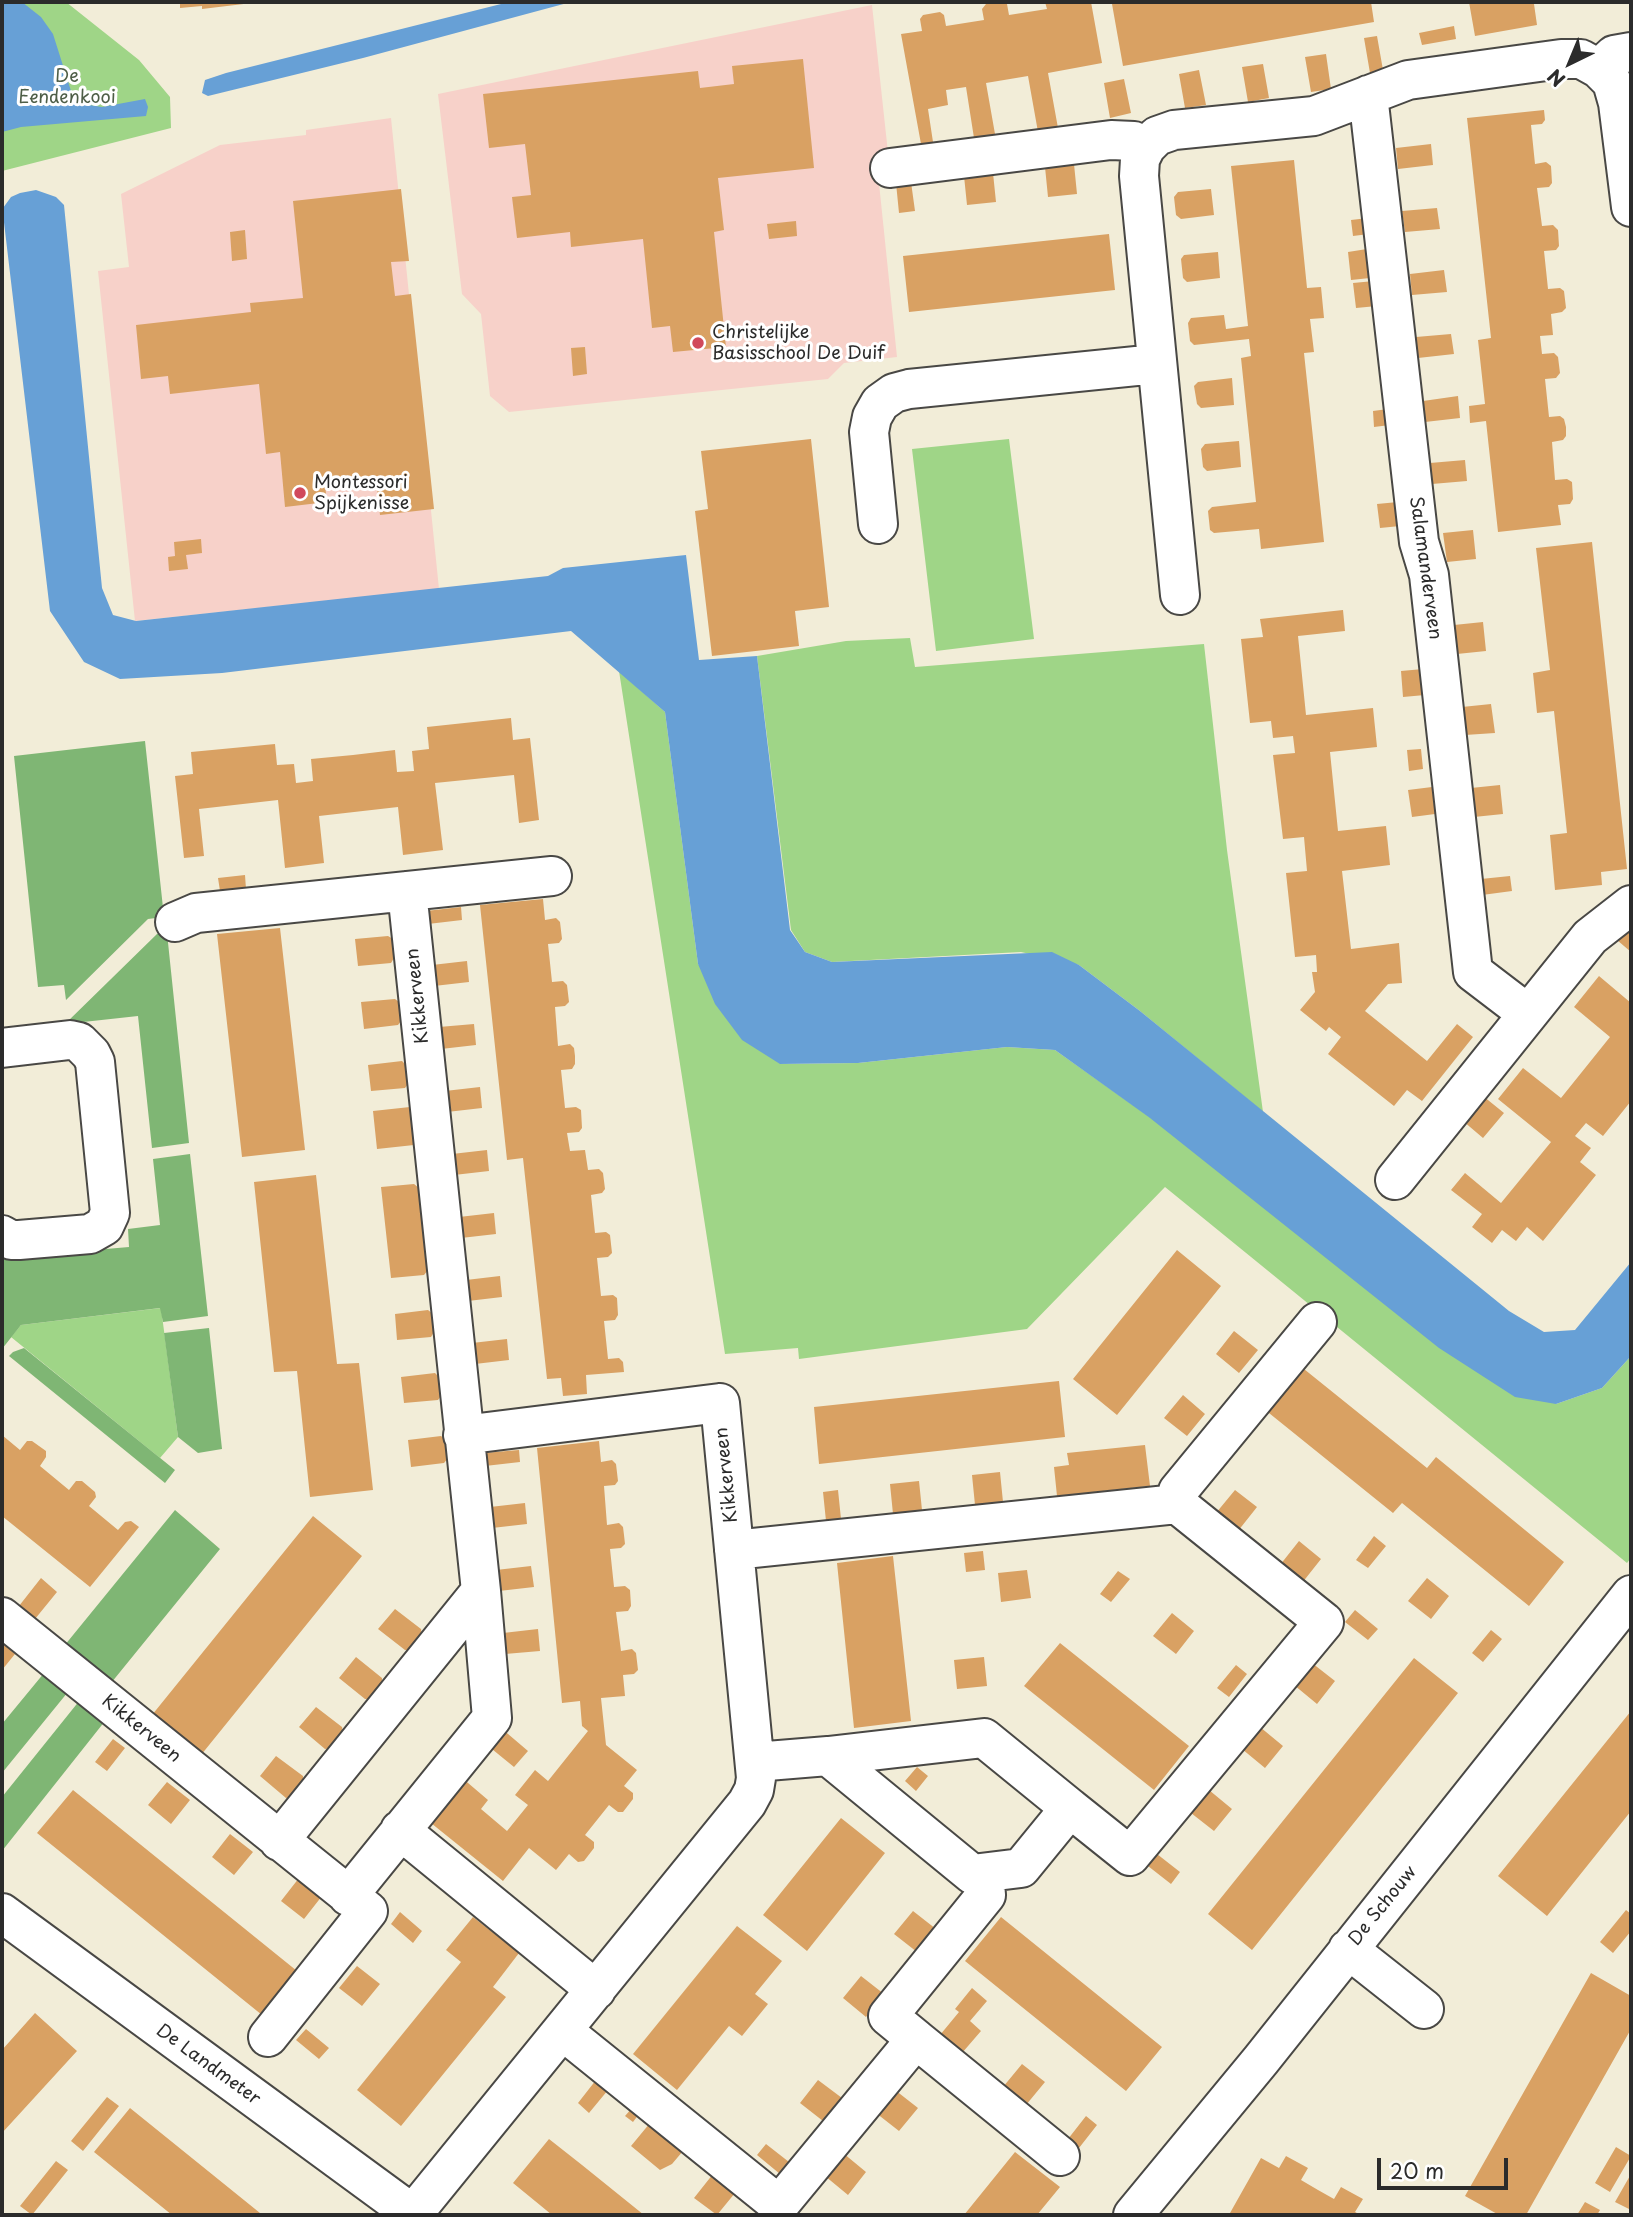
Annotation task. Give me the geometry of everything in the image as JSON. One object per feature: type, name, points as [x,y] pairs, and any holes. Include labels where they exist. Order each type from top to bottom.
[{"type":"street","points":[[1180,595],[1139,176],[1140,159],[1146,147],[1157,136],[1174,130],[1314,116],[1408,80],[1560,60],[1615,60],[1612,82],[1618,103],[1631,207]]},
{"type":"street","name":"Salamanderveen","points":[[1368,95],[1419,542],[1429,575],[1473,972],[1528,1014]]},
{"type":"street","points":[[890,168],[1111,140],[1134,141],[1146,147]]},
{"type":"street","points":[[878,524],[869,432],[872,417],[880,403],[894,393],[909,389],[1156,364]]},
{"type":"street","points":[[174,922],[196,913],[552,876]]},
{"type":"street","name":"Kikkerveen","points":[[348,1896],[492,1718],[407,891]]},
{"type":"street","points":[[1395,1180],[1590,937],[1631,905]]},
{"type":"street","points":[[2,1048],[71,1040],[79,1042],[91,1054],[110,1213],[104,1226],[90,1234],[19,1240],[11,1240],[2,1235]]},
{"type":"street","points":[[1177,1504],[1178,1491],[1317,1322]]},
{"type":"street","name":"Kikkerveen","points":[[413,2215],[747,1803],[754,1790],[755,1762],[720,1403],[463,1435]]},
{"type":"street","points":[[734,1550],[1177,1504],[1324,1622],[1130,1856],[984,1738],[755,1762]]},
{"type":"street","points":[[279,1841],[481,1591]]},
{"type":"street","name":"De Schouw","points":[[1133,2215],[1261,2060],[1631,1595]]},
{"type":"street","name":"Kikkerveen","points":[[2,1617],[368,1911],[268,2037]]},
{"type":"street","points":[[828,1756],[972,1874],[1021,1868],[1070,1808]]},
{"type":"street","points":[[400,1830],[596,1990]]},
{"type":"street","points":[[984,1873],[986,1895],[888,2016],[1060,2155]]},
{"type":"street","name":"De Landmeter","points":[[2,1913],[413,2215]]},
{"type":"street","points":[[1348,1949],[1424,2009]]},
{"type":"street","points":[[563,2031],[786,2210],[916,2039]]},
{"type":"shaded area","points":[[872,5],[889,162],[877,164],[897,357],[844,363],[828,379],[509,412],[490,396],[481,314],[462,294],[438,94]]},
{"type":"shaded area","points":[[391,118],[439,589],[135,621],[98,271],[129,267],[121,194],[220,145],[306,135],[306,130]]},
{"type":"green space","name":"De Eendenkooi","points":[[2,2],[66,2],[139,60],[170,97],[171,128],[2,171]]},
{"type":"green space","points":[[1009,439],[1034,639],[936,651],[912,449]]},
{"type":"green space","points":[[910,638],[915,667],[1204,644],[1227,850],[1263,1112],[1140,1011],[1079,965],[1021,952],[832,962],[805,952],[791,930],[757,656],[846,641]]},
{"type":"green space","points":[[619,671],[665,712],[698,964],[781,1064],[858,1063],[1007,1047],[1055,1050],[1556,1404],[1602,1388],[1631,1356],[1631,1558],[1627,1563],[1165,1187],[1027,1329],[799,1359],[798,1348],[725,1354]]},
{"type":"green space","points":[[145,741],[164,917],[148,919],[66,1000],[64,985],[38,987],[14,756]]},
{"type":"green space","points":[[167,933],[189,1143],[152,1148],[138,1016],[65,1024],[157,934]]},
{"type":"green space","points":[[190,1154],[208,1316],[163,1322],[160,1308],[21,1325],[2,1349],[2,1258],[129,1247],[128,1229],[160,1225],[153,1159]]},
{"type":"green space","points":[[161,1308],[178,1437],[160,1458],[11,1337],[21,1325]]},
{"type":"green space","points":[[209,1328],[222,1449],[198,1453],[178,1437],[164,1333]]},
{"type":"green space","points":[[24,1348],[175,1470],[165,1483],[9,1356]]},
{"type":"green space","points":[[175,1510],[220,1549],[107,1688],[60,1651]]},
{"type":"green space","points":[[49,1667],[72,1687],[2,1773],[2,1724]]},
{"type":"green space","points":[[84,1695],[109,1716],[2,1851],[2,1797]]},
{"type":"water","points":[[2,2],[22,2],[41,17],[53,34],[71,91],[83,104],[102,107],[145,99],[148,107],[146,116],[21,127],[2,132]]},
{"type":"water","points":[[509,2],[571,2],[363,58],[208,96],[202,93],[205,80],[226,73]]},
{"type":"water","points":[[36,190],[56,197],[64,205],[102,588],[113,615],[136,621],[548,576],[563,568],[686,555],[699,660],[757,656],[790,930],[805,952],[832,962],[1052,952],[1079,965],[1140,1011],[1509,1311],[1544,1332],[1575,1330],[1631,1262],[1631,1356],[1602,1388],[1556,1404],[1515,1397],[1439,1348],[1150,1118],[1055,1050],[1007,1047],[858,1063],[780,1064],[742,1040],[715,1004],[698,964],[665,712],[571,631],[222,673],[120,679],[84,662],[50,611],[3,214],[3,208],[11,197]]},
{"type":"building","points":[[180,2],[252,3],[202,9],[202,6],[180,8]]},
{"type":"building","points":[[1045,2],[1091,2],[1102,63],[1048,73],[1058,128],[1038,132],[1028,76],[986,83],[995,134],[974,138],[966,87],[946,90],[948,105],[928,109],[933,142],[921,144],[901,34],[922,31],[920,19],[923,15],[940,12],[944,15],[946,26],[984,20],[982,9],[986,4],[1007,4],[1009,15],[1047,9]]},
{"type":"building","points":[[1371,2],[1374,22],[1123,66],[1112,4]]},
{"type":"building","points":[[1469,2],[1540,2],[1534,4],[1537,25],[1475,36]]},
{"type":"building","points":[[1454,26],[1456,39],[1422,45],[1419,33]]},
{"type":"building","points":[[1377,36],[1383,70],[1370,73],[1364,38]]},
{"type":"building","points":[[1326,54],[1331,89],[1311,92],[1305,57]]},
{"type":"building","points":[[803,59],[814,168],[718,178],[724,230],[714,232],[726,347],[673,352],[670,326],[652,328],[643,239],[571,247],[570,232],[517,238],[512,197],[531,195],[525,144],[489,148],[483,94],[698,71],[700,88],[734,84],[732,66]]},
{"type":"building","points":[[1263,64],[1269,98],[1248,102],[1242,67]]},
{"type":"building","points":[[1199,70],[1206,105],[1185,108],[1179,74]]},
{"type":"building","points":[[1124,79],[1131,113],[1110,118],[1104,83]]},
{"type":"building","points":[[1544,110],[1545,120],[1542,124],[1531,125],[1535,164],[1546,162],[1551,166],[1552,183],[1549,187],[1537,188],[1542,226],[1553,225],[1558,230],[1559,246],[1556,250],[1544,251],[1548,289],[1560,288],[1564,291],[1566,308],[1562,312],[1551,314],[1553,335],[1540,336],[1542,354],[1554,353],[1558,357],[1560,373],[1556,378],[1545,379],[1549,417],[1560,416],[1566,427],[1563,440],[1552,442],[1555,480],[1567,479],[1572,482],[1573,499],[1570,504],[1558,505],[1561,525],[1498,532],[1486,421],[1470,423],[1469,406],[1485,404],[1478,340],[1491,338],[1467,118]]},
{"type":"building","points":[[1431,144],[1433,165],[1398,169],[1396,148]]},
{"type":"building","points":[[1294,160],[1307,288],[1321,287],[1324,318],[1310,319],[1314,352],[1304,353],[1324,542],[1261,549],[1259,529],[1214,533],[1210,530],[1208,511],[1212,507],[1256,502],[1241,358],[1251,356],[1249,339],[1194,345],[1190,341],[1188,323],[1191,318],[1224,315],[1226,329],[1248,326],[1231,166]]},
{"type":"building","points":[[1074,164],[1077,194],[1048,197],[1045,167]]},
{"type":"building","points":[[993,173],[996,202],[967,205],[964,176]]},
{"type":"building","points":[[911,182],[915,211],[899,213],[896,183]]},
{"type":"building","points":[[401,189],[409,261],[391,262],[395,296],[411,294],[434,509],[380,515],[376,479],[325,485],[327,502],[285,507],[280,452],[266,454],[259,384],[170,394],[168,376],[141,379],[136,325],[251,312],[250,303],[303,298],[293,201]]},
{"type":"building","points":[[1211,189],[1214,215],[1181,219],[1176,215],[1174,197],[1178,192]]},
{"type":"building","points":[[1437,208],[1440,229],[1405,232],[1402,211]]},
{"type":"building","points":[[1368,218],[1369,234],[1353,236],[1351,220]]},
{"type":"building","points":[[796,221],[797,236],[769,239],[767,224]]},
{"type":"building","points":[[245,230],[247,259],[232,261],[230,232]]},
{"type":"building","points":[[1109,234],[1115,290],[909,312],[903,256]]},
{"type":"building","points":[[1367,249],[1370,278],[1351,280],[1348,252]]},
{"type":"building","points":[[1218,252],[1220,278],[1187,282],[1183,278],[1181,259],[1184,255]]},
{"type":"building","points":[[1444,270],[1447,292],[1412,295],[1410,274]]},
{"type":"building","points":[[1374,281],[1377,306],[1356,308],[1353,283]]},
{"type":"building","points":[[1451,334],[1454,354],[1418,358],[1416,337]]},
{"type":"building","points":[[585,347],[587,374],[573,376],[571,348]]},
{"type":"building","points":[[1232,378],[1234,405],[1201,408],[1197,404],[1194,386],[1198,382]]},
{"type":"building","points":[[1458,396],[1460,418],[1425,422],[1423,401]]},
{"type":"building","points":[[1388,409],[1390,425],[1374,427],[1373,411]]},
{"type":"building","points":[[811,439],[829,607],[795,611],[799,646],[712,656],[695,511],[708,509],[701,451]]},
{"type":"building","points":[[1239,441],[1241,467],[1207,471],[1203,467],[1201,449],[1205,444]]},
{"type":"building","points":[[1465,460],[1467,481],[1432,484],[1430,463]]},
{"type":"building","points":[[1398,502],[1400,526],[1380,528],[1377,504]]},
{"type":"building","points":[[1473,530],[1476,559],[1447,562],[1443,533]]},
{"type":"building","points":[[201,539],[202,553],[186,555],[188,569],[169,571],[168,557],[175,556],[174,542]]},
{"type":"building","points":[[1592,542],[1627,869],[1601,872],[1602,885],[1555,890],[1550,835],[1567,833],[1554,711],[1537,713],[1533,673],[1550,670],[1536,548]]},
{"type":"building","points":[[1343,610],[1345,631],[1298,636],[1306,715],[1373,708],[1377,747],[1330,752],[1338,831],[1386,826],[1390,865],[1342,871],[1351,949],[1399,943],[1402,983],[1388,984],[1365,1011],[1427,1061],[1457,1024],[1473,1037],[1422,1101],[1407,1090],[1394,1106],[1328,1054],[1341,1037],[1329,1027],[1326,1031],[1300,1010],[1315,992],[1312,972],[1317,972],[1316,955],[1295,957],[1286,873],[1307,871],[1304,837],[1283,839],[1273,755],[1295,753],[1293,736],[1273,738],[1271,721],[1250,723],[1241,639],[1263,637],[1260,619]]},
{"type":"building","points":[[1483,622],[1486,651],[1457,654],[1454,625]]},
{"type":"building","points":[[1423,669],[1425,695],[1403,697],[1401,671]]},
{"type":"building","points":[[1491,704],[1495,733],[1465,735],[1462,707]]},
{"type":"building","points":[[511,718],[513,740],[530,738],[539,820],[519,823],[514,775],[435,783],[443,850],[403,855],[398,807],[319,816],[324,863],[285,868],[278,800],[199,809],[204,856],[184,858],[175,776],[193,774],[191,752],[275,744],[277,765],[294,764],[296,783],[313,781],[311,759],[395,750],[397,772],[414,771],[412,751],[429,749],[427,727]]},
{"type":"building","points":[[1421,749],[1423,769],[1409,771],[1407,750]]},
{"type":"building","points":[[1500,785],[1503,814],[1474,817],[1471,788]]},
{"type":"building","points":[[1432,787],[1435,814],[1412,817],[1408,790]]},
{"type":"building","points":[[245,875],[246,889],[220,891],[218,878]]},
{"type":"building","points":[[1510,876],[1512,891],[1482,895],[1481,879]]},
{"type":"building","points":[[543,899],[545,920],[556,918],[560,922],[562,939],[559,943],[548,944],[552,982],[563,981],[567,985],[569,1002],[565,1006],[555,1007],[558,1046],[570,1044],[574,1048],[575,1056],[572,1069],[561,1070],[565,1108],[576,1107],[581,1110],[582,1128],[579,1132],[567,1133],[570,1151],[585,1150],[588,1170],[599,1169],[603,1173],[605,1189],[602,1193],[591,1195],[595,1233],[606,1232],[610,1235],[612,1253],[608,1257],[597,1258],[601,1296],[613,1295],[617,1298],[618,1315],[615,1320],[604,1321],[608,1359],[619,1358],[623,1362],[624,1372],[586,1375],[587,1394],[563,1396],[561,1378],[547,1379],[523,1158],[507,1160],[480,905]]},
{"type":"building","points":[[461,907],[462,920],[428,924],[426,911]]},
{"type":"building","points":[[280,928],[305,1150],[242,1157],[217,934]]},
{"type":"building","points":[[1631,929],[1631,952],[1617,940]]},
{"type":"building","points":[[388,936],[393,939],[394,958],[391,963],[358,966],[355,939]]},
{"type":"building","points":[[467,961],[469,982],[434,986],[432,965]]},
{"type":"building","points":[[1599,976],[1631,1003],[1631,1101],[1603,1136],[1586,1123],[1575,1136],[1591,1148],[1580,1162],[1596,1175],[1543,1241],[1527,1227],[1516,1241],[1502,1230],[1492,1243],[1472,1227],[1482,1214],[1451,1190],[1465,1173],[1501,1203],[1551,1142],[1498,1099],[1523,1068],[1561,1098],[1610,1037],[1574,1007]]},
{"type":"building","points":[[395,999],[399,1002],[401,1021],[398,1025],[364,1029],[361,1002]]},
{"type":"building","points":[[474,1024],[476,1045],[441,1049],[439,1027]]},
{"type":"building","points":[[402,1061],[406,1065],[407,1074],[408,1084],[405,1088],[371,1091],[368,1065]]},
{"type":"building","points":[[480,1087],[482,1108],[447,1112],[445,1091]]},
{"type":"building","points":[[1483,1096],[1504,1113],[1483,1138],[1463,1121]]},
{"type":"building","points":[[410,1107],[414,1145],[377,1149],[373,1111]]},
{"type":"building","points":[[487,1150],[489,1171],[454,1175],[452,1154]]},
{"type":"building","points":[[316,1175],[337,1364],[359,1363],[373,1490],[310,1497],[297,1371],[274,1372],[254,1182]]},
{"type":"building","points":[[414,1184],[419,1188],[428,1270],[424,1275],[391,1278],[381,1187]]},
{"type":"building","points":[[494,1213],[496,1234],[461,1238],[459,1217]]},
{"type":"building","points":[[1177,1250],[1221,1286],[1117,1415],[1073,1379]]},
{"type":"building","points":[[500,1276],[502,1297],[468,1301],[466,1280]]},
{"type":"building","points":[[428,1310],[433,1314],[434,1332],[431,1337],[397,1340],[395,1314]]},
{"type":"building","points":[[1234,1331],[1258,1350],[1239,1373],[1216,1354]]},
{"type":"building","points":[[507,1339],[509,1360],[475,1364],[472,1343]]},
{"type":"building","points":[[1299,1365],[1427,1468],[1436,1457],[1564,1562],[1529,1606],[1402,1503],[1393,1513],[1264,1409]]},
{"type":"building","points":[[435,1373],[439,1377],[441,1396],[438,1400],[404,1403],[401,1377]]},
{"type":"building","points":[[1059,1381],[1065,1437],[819,1464],[814,1407]]},
{"type":"building","points":[[1183,1395],[1205,1414],[1187,1436],[1164,1418]]},
{"type":"building","points":[[2,1435],[20,1450],[27,1441],[32,1441],[46,1451],[46,1457],[40,1466],[69,1490],[76,1481],[82,1481],[95,1492],[96,1497],[89,1506],[118,1530],[125,1522],[131,1521],[139,1527],[90,1587],[2,1516]]},
{"type":"building","points":[[441,1436],[446,1440],[448,1458],[444,1463],[411,1467],[408,1440]]},
{"type":"building","points":[[599,1441],[601,1462],[612,1460],[616,1464],[618,1481],[615,1485],[604,1486],[607,1525],[619,1523],[623,1527],[625,1544],[621,1548],[610,1549],[614,1587],[625,1586],[630,1590],[631,1606],[628,1611],[616,1612],[621,1651],[632,1649],[636,1653],[638,1670],[634,1674],[623,1675],[625,1696],[601,1698],[606,1745],[637,1770],[624,1786],[633,1793],[633,1799],[623,1812],[618,1812],[609,1805],[585,1835],[594,1842],[594,1848],[584,1861],[578,1862],[569,1854],[556,1870],[529,1848],[503,1881],[426,1819],[461,1777],[488,1800],[481,1809],[507,1831],[528,1805],[515,1795],[535,1770],[548,1781],[588,1731],[582,1726],[580,1701],[562,1703],[537,1448]]},
{"type":"building","points":[[1145,1445],[1150,1486],[1057,1496],[1054,1467],[1069,1465],[1067,1453]]},
{"type":"building","points":[[519,1450],[520,1462],[485,1466],[484,1453]]},
{"type":"building","points":[[1000,1472],[1003,1502],[975,1505],[972,1475]]},
{"type":"building","points":[[919,1481],[922,1510],[893,1514],[890,1484]]},
{"type":"building","points":[[838,1490],[841,1519],[826,1521],[823,1492]]},
{"type":"building","points":[[1235,1490],[1257,1507],[1238,1531],[1216,1513]]},
{"type":"building","points":[[525,1503],[527,1524],[492,1528],[490,1507]]},
{"type":"building","points":[[313,1516],[362,1556],[201,1755],[152,1715]]},
{"type":"building","points":[[1374,1536],[1386,1546],[1368,1568],[1356,1560]]},
{"type":"building","points":[[1299,1541],[1321,1559],[1302,1583],[1280,1565]]},
{"type":"building","points":[[983,1551],[985,1570],[966,1572],[964,1553]]},
{"type":"building","points":[[893,1556],[911,1721],[854,1728],[837,1563]]},
{"type":"building","points":[[531,1566],[534,1587],[499,1591],[496,1570]]},
{"type":"building","points":[[1027,1570],[1031,1598],[1001,1602],[998,1573]]},
{"type":"building","points":[[1118,1571],[1130,1579],[1111,1602],[1100,1594]]},
{"type":"building","points":[[41,1578],[57,1592],[35,1619],[19,1606]]},
{"type":"building","points":[[1427,1578],[1449,1596],[1431,1619],[1408,1601]]},
{"type":"building","points":[[395,1609],[421,1629],[422,1635],[410,1650],[405,1650],[378,1629]]},
{"type":"building","points":[[1355,1610],[1378,1629],[1368,1640],[1345,1622]]},
{"type":"building","points":[[1172,1613],[1194,1631],[1176,1654],[1153,1636]]},
{"type":"building","points":[[538,1629],[540,1651],[505,1654],[503,1633]]},
{"type":"building","points":[[1491,1630],[1502,1639],[1483,1662],[1472,1653]]},
{"type":"building","points":[[2,1643],[15,1654],[2,1670]]},
{"type":"building","points":[[1060,1643],[1189,1746],[1154,1790],[1024,1686]]},
{"type":"building","points":[[356,1657],[382,1678],[382,1684],[371,1699],[365,1699],[339,1678]]},
{"type":"building","points":[[984,1657],[987,1686],[957,1689],[954,1660]]},
{"type":"building","points":[[1414,1658],[1458,1693],[1252,1950],[1208,1914]]},
{"type":"building","points":[[1312,1663],[1335,1681],[1317,1704],[1294,1685]]},
{"type":"building","points":[[1236,1665],[1247,1674],[1229,1697],[1217,1688]]},
{"type":"building","points":[[316,1707],[342,1727],[343,1733],[331,1748],[325,1749],[299,1727]]},
{"type":"building","points":[[1631,1711],[1631,1811],[1547,1916],[1498,1876]]},
{"type":"building","points":[[1260,1727],[1283,1746],[1265,1768],[1242,1749]]},
{"type":"building","points":[[501,1728],[528,1751],[514,1767],[487,1745]]},
{"type":"building","points":[[113,1739],[125,1748],[107,1771],[95,1762]]},
{"type":"building","points":[[276,1756],[303,1776],[303,1783],[291,1797],[286,1798],[260,1776]]},
{"type":"building","points":[[917,1767],[928,1776],[916,1791],[905,1781]]},
{"type":"building","points":[[167,1782],[190,1800],[171,1824],[148,1805]]},
{"type":"building","points":[[73,1790],[297,1971],[262,2015],[37,1833]]},
{"type":"building","points":[[1209,1790],[1232,1809],[1214,1831],[1191,1813]]},
{"type":"building","points":[[841,1818],[885,1853],[807,1951],[763,1915]]},
{"type":"building","points":[[230,1834],[253,1852],[234,1875],[212,1857]]},
{"type":"building","points":[[1157,1854],[1180,1872],[1171,1884],[1148,1866]]},
{"type":"building","points":[[299,1878],[322,1896],[304,1919],[281,1901]]},
{"type":"building","points":[[1626,1910],[1631,1914],[1631,1931],[1613,1953],[1600,1942]]},
{"type":"building","points":[[913,1911],[936,1929],[917,1952],[894,1934]]},
{"type":"building","points":[[400,1912],[422,1931],[413,1943],[391,1924]]},
{"type":"building","points":[[473,1917],[519,1953],[493,1987],[506,1997],[401,2126],[357,2090],[461,1962],[446,1950]]},
{"type":"building","points":[[1001,1917],[1162,2047],[1126,2091],[965,1961]]},
{"type":"building","points":[[737,1926],[782,1961],[755,1994],[768,2004],[742,2036],[729,2026],[677,2090],[633,2054]]},
{"type":"building","points":[[357,1966],[380,1984],[362,2006],[339,1988]]},
{"type":"building","points":[[1591,1973],[1631,1996],[1631,2029],[1526,2215],[1499,2215],[1465,2196]]},
{"type":"building","points":[[861,1976],[884,1994],[866,2017],[843,1998]]},
{"type":"building","points":[[972,1988],[987,2001],[970,2021],[981,2031],[962,2053],[940,2035],[959,2012],[955,2009]]},
{"type":"building","points":[[35,2013],[77,2051],[2,2133],[2,2050]]},
{"type":"building","points":[[306,2029],[329,2048],[319,2059],[296,2040]]},
{"type":"building","points":[[1022,2064],[1045,2082],[1026,2105],[1003,2087]]},
{"type":"building","points":[[596,2080],[608,2090],[589,2113],[578,2103]]},
{"type":"building","points":[[818,2080],[842,2098],[823,2121],[800,2103]]},
{"type":"building","points":[[895,2090],[918,2108],[899,2131],[876,2113]]},
{"type":"building","points":[[107,2097],[119,2106],[83,2151],[71,2141]]},
{"type":"building","points":[[130,2108],[260,2213],[172,2215],[94,2152]]},
{"type":"building","points":[[632,2108],[639,2114],[633,2122],[625,2116]]},
{"type":"building","points":[[1086,2116],[1097,2125],[1079,2148],[1068,2139]]},
{"type":"building","points":[[650,2123],[683,2151],[672,2164],[660,2170],[631,2146]]},
{"type":"building","points":[[549,2139],[644,2215],[552,2215],[513,2183]]},
{"type":"building","points":[[766,2144],[789,2162],[780,2174],[757,2155]]},
{"type":"building","points":[[1616,2147],[1631,2156],[1610,2192],[1595,2183]]},
{"type":"building","points":[[1015,2152],[1060,2187],[1037,2215],[964,2215]]},
{"type":"building","points":[[843,2153],[866,2172],[848,2195],[825,2176]]},
{"type":"building","points":[[1286,2156],[1308,2168],[1301,2180],[1334,2199],[1341,2187],[1363,2199],[1355,2212],[1361,2215],[1230,2213],[1261,2158],[1279,2168]]},
{"type":"building","points":[[56,2161],[68,2170],[32,2215],[20,2206]]},
{"type":"building","points":[[713,2174],[735,2193],[717,2215],[694,2198]]},
{"type":"building","points":[[1631,2174],[1631,2210],[1615,2202]]},
{"type":"building","points":[[1585,2202],[1600,2210],[1597,2215],[1577,2215]]},
{"type":"place","name":"Christelijke Basisschool De Duif","points":[[698,343]]},
{"type":"place","name":"Montessori Spijkenisse","points":[[300,493]]}]
